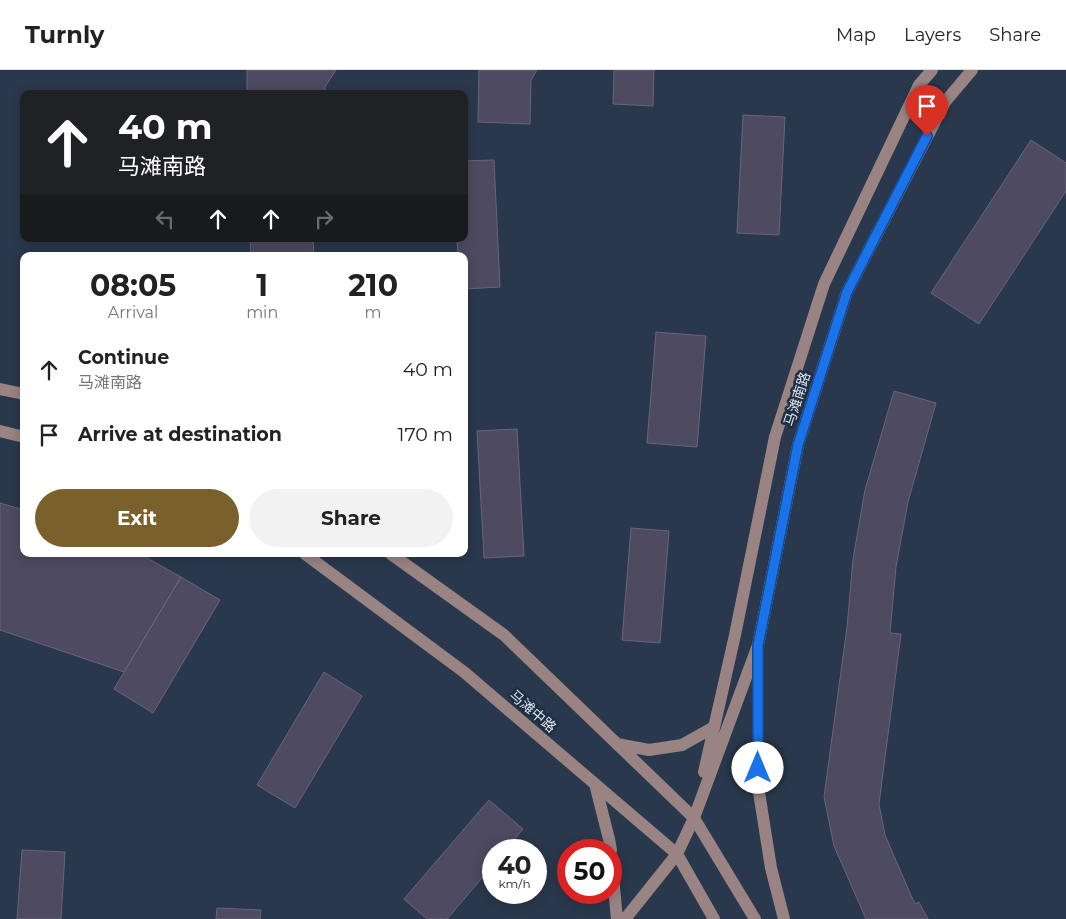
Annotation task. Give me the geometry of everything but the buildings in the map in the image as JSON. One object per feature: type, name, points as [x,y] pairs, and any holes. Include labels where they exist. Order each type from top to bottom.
[{"type":"main road","name":"马滩南路","points":[[694,818],[737,626],[775,437],[824,284],[919,85],[932,70]]},
{"type":"main road","name":"马滩南路","points":[[625,919],[677,854],[694,818],[758,645],[798,445],[847,292],[945,102],[972,70]]},
{"type":"main road","points":[[0,389],[20,393]]},
{"type":"main road","points":[[0,431],[20,436]]},
{"type":"main road","name":"马滩中路","points":[[308,557],[464,672],[677,854],[714,919]]},
{"type":"main road","points":[[395,557],[504,634],[694,818],[756,919]]},
{"type":"main road","points":[[758,645],[758,786],[770,868],[784,919]]},
{"type":"main road","points":[[617,744],[649,750],[682,745],[714,727]]},
{"type":"main road","points":[[595,784],[610,839]]},
{"type":"main road","points":[[617,904],[617,919]]},
{"type":"route","points":[[758,768],[758,645],[798,445],[847,292],[927,136]]}]
